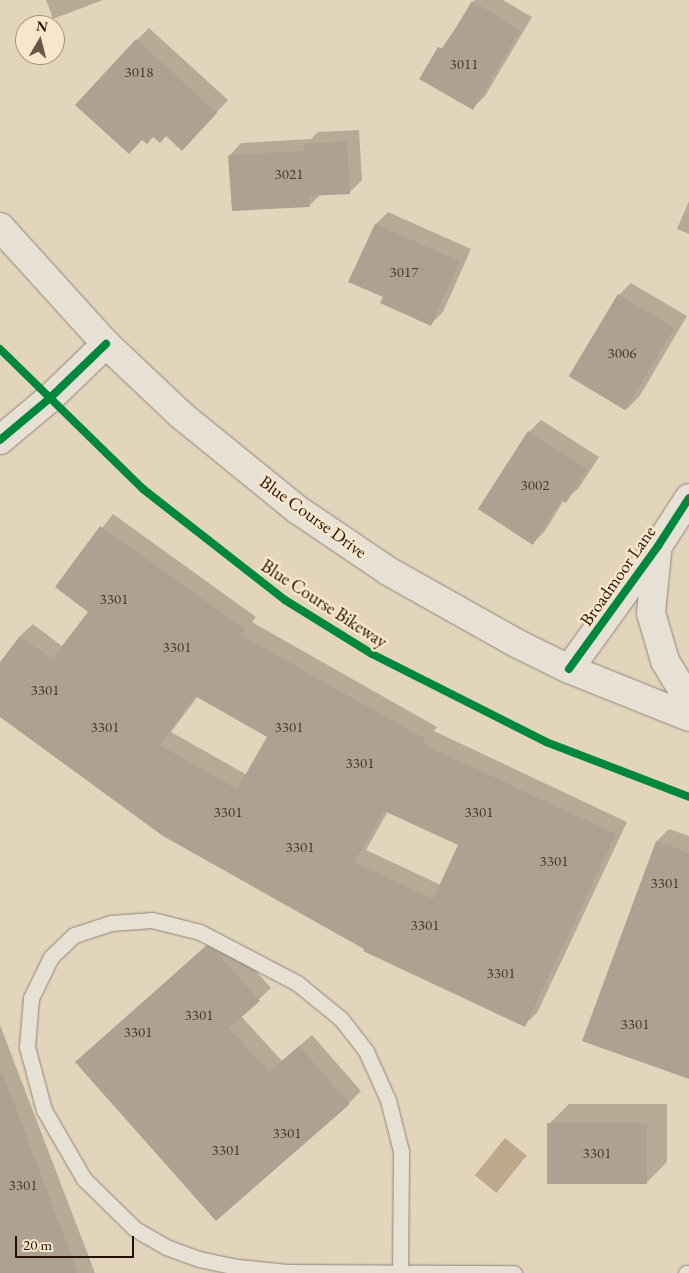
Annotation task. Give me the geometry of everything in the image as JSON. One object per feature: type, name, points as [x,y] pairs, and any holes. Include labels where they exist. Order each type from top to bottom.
[{"type":"main road","name":"Blue Course Drive","points":[[0,227],[106,344],[181,415],[298,510],[388,571],[569,669],[689,717]]},
{"type":"main road","points":[[0,440],[50,398],[106,344]]},
{"type":"main road","name":"Broadmoor Lane","points":[[569,669],[658,546],[689,498]]},
{"type":"main road","name":"Broadmoor Lane","points":[[658,546],[653,573],[651,613],[665,661],[689,700]]},
{"type":"lane","points":[[400,1272],[401,1151],[388,1100],[366,1051],[341,1019],[297,983],[200,932],[152,920],[111,923],[74,935],[51,957],[31,998],[27,1047],[44,1110],[84,1179],[106,1204],[135,1229],[166,1247],[199,1259],[287,1272],[514,1273]]},
{"type":"shaded area","points":[[505,1138],[527,1156],[497,1193],[475,1175]]},
{"type":"building","points":[[472,1],[520,30],[473,110],[419,79],[438,47],[443,49]]},
{"type":"building","points":[[136,39],[217,113],[182,151],[166,136],[160,143],[153,137],[147,144],[142,140],[129,154],[75,105]]},
{"type":"building","points":[[347,141],[350,194],[310,196],[310,207],[232,211],[228,155],[304,151],[304,144]]},
{"type":"building","points":[[375,224],[460,261],[431,326],[380,303],[383,297],[348,282]]},
{"type":"building","points":[[618,294],[675,328],[625,410],[569,376]]},
{"type":"building","points":[[528,431],[587,469],[566,503],[561,500],[533,545],[478,509]]},
{"type":"building","points":[[100,526],[245,629],[241,635],[425,739],[423,744],[616,834],[525,1027],[363,951],[364,949],[163,836],[0,717],[0,662],[20,636],[52,659],[88,612],[55,587]],"holes":[[[195,696],[267,737],[237,789],[160,745]],[[384,811],[458,845],[433,899],[354,862]]]},
{"type":"building","points":[[656,841],[689,853],[689,1079],[582,1041]]},
{"type":"building","points":[[206,946],[214,950],[260,1001],[229,1028],[269,1072],[299,1046],[350,1104],[216,1221],[75,1062]]},
{"type":"building","points":[[0,1074],[3,1074],[78,1273],[0,1273]]},
{"type":"building","points":[[547,1123],[647,1123],[647,1184],[547,1184]]},
{"type":"cycle path","points":[[0,440],[50,398],[106,344]]},
{"type":"cycle path","name":"Blue Course Bikeway","points":[[0,349],[143,489],[285,600],[372,654],[546,742],[689,797]]},
{"type":"cycle path","points":[[569,669],[658,546],[689,498]]}]
